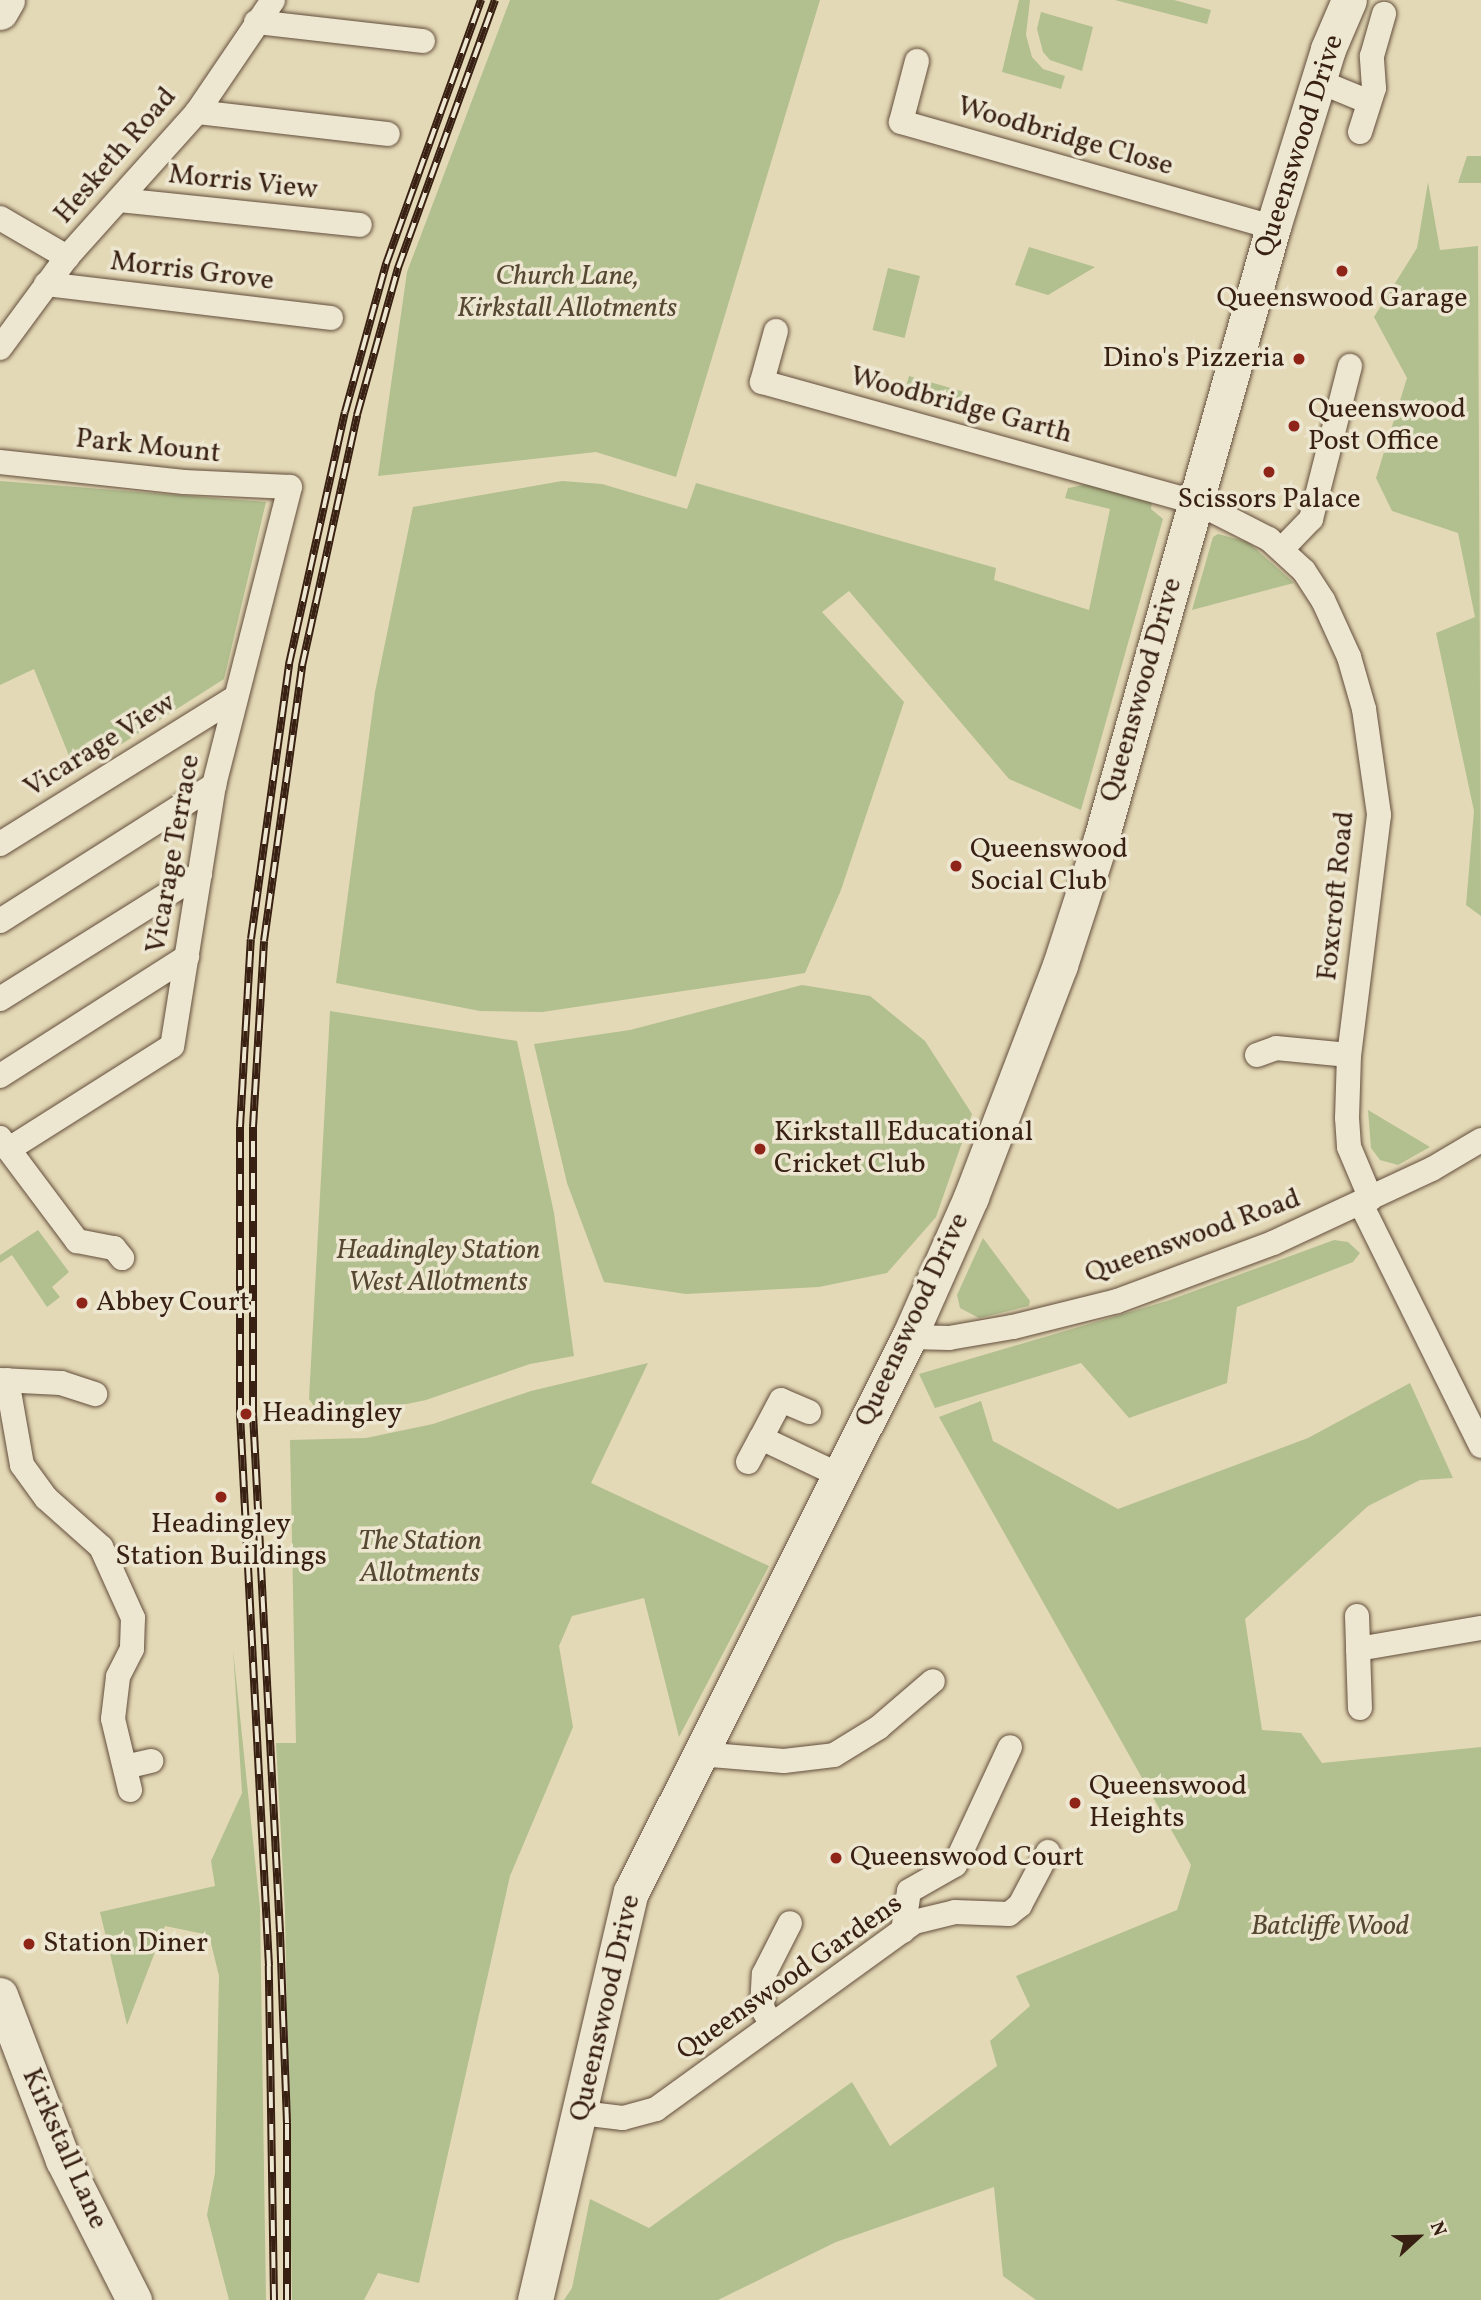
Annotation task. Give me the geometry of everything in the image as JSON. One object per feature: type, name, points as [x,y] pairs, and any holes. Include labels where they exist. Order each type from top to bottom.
[{"type":"street","points":[[0,12],[7,0]]},
{"type":"street","name":"Hesketh Road","points":[[0,348],[67,257],[197,112],[273,0]]},
{"type":"street","name":"Queenswood Drive","points":[[535,2300],[631,1892],[909,1337],[971,1197],[1073,927],[1273,227],[1318,81],[1349,0]]},
{"type":"street","points":[[1360,132],[1374,88],[1372,56],[1384,14]]},
{"type":"street","points":[[256,22],[423,41]]},
{"type":"street","name":"Woodbridge Close","points":[[916,61],[901,122],[1273,227]]},
{"type":"street","points":[[1318,81],[1369,102]]},
{"type":"street","points":[[197,112],[388,134]]},
{"type":"street","name":"Morris View","points":[[120,200],[360,225]]},
{"type":"street","points":[[0,218],[67,257]]},
{"type":"street","name":"Morris Grove","points":[[46,285],[331,318]]},
{"type":"street","name":"Woodbridge Garth","points":[[776,331],[762,382],[1196,502]]},
{"type":"street","points":[[1282,550],[1311,519],[1350,366]]},
{"type":"street","name":"Park Mount","points":[[0,462],[184,482],[290,487]]},
{"type":"street","name":"Vicarage Terrace","points":[[10,1157],[172,1046],[214,785],[233,699],[290,487]]},
{"type":"street","name":"Foxcroft Road","points":[[1196,502],[1253,529],[1282,550],[1304,571],[1336,626],[1360,696],[1379,815],[1349,1055],[1349,1147],[1366,1201],[1481,1446]]},
{"type":"street","name":"Vicarage View","points":[[0,844],[233,699]]},
{"type":"street","points":[[0,921],[214,785]]},
{"type":"street","points":[[0,999],[200,874]]},
{"type":"street","points":[[0,1076],[187,957]]},
{"type":"street","points":[[1257,1055],[1276,1048],[1349,1055]]},
{"type":"street","name":"Queenswood Road","points":[[909,1337],[949,1338],[1000,1330],[1117,1301],[1273,1244],[1366,1201],[1481,1140]]},
{"type":"street","points":[[10,1157],[78,1241],[114,1248],[122,1258]]},
{"type":"street","points":[[95,1394],[61,1383],[3,1380],[22,1465],[46,1498],[100,1547],[133,1618],[132,1649],[118,1677],[113,1719],[128,1778],[151,1761]]},
{"type":"street","points":[[748,1462],[781,1400],[809,1412]]},
{"type":"street","points":[[761,1437],[839,1475]]},
{"type":"street","points":[[1357,1616],[1360,1708]]},
{"type":"street","points":[[1358,1649],[1481,1628]]},
{"type":"street","points":[[699,1754],[784,1761],[834,1755],[878,1728],[933,1681]]},
{"type":"street","points":[[902,1931],[909,1891],[955,1865],[1010,1747]]},
{"type":"street","name":"Queenswood Gardens","points":[[581,2113],[640,2116],[914,1922],[954,1912],[1010,1914],[1020,1905],[1048,1852]]},
{"type":"street","points":[[772,2025],[762,2008],[764,1974],[790,1923]]},
{"type":"street","name":"Kirkstall Lane","points":[[0,1995],[63,2160],[134,2300]]},
{"type":"green space","name":"Church Lane, Kirkstall Allotments","points":[[510,0],[820,0],[676,477],[596,452],[378,476],[407,272]]},
{"type":"green space","points":[[1019,0],[1030,0],[1026,35],[1032,57],[1043,69],[1065,76],[1061,89],[1002,72]]},
{"type":"green space","points":[[1115,0],[1174,0],[1211,10],[1207,24]]},
{"type":"green space","points":[[1041,12],[1093,27],[1082,71],[1050,60],[1043,52],[1037,29]]},
{"type":"green space","points":[[1467,156],[1481,156],[1481,183],[1458,183]]},
{"type":"green space","points":[[1428,182],[1440,250],[1478,246],[1481,916],[1466,905],[1474,811],[1436,633],[1475,617],[1458,533],[1392,511],[1376,478],[1407,378],[1374,317],[1417,248]]},
{"type":"green space","points":[[1029,247],[1095,267],[1048,295],[1015,285]]},
{"type":"green space","points":[[888,268],[920,276],[905,338],[873,330]]},
{"type":"green space","points":[[909,376],[963,391],[957,413],[903,397]]},
{"type":"green space","points":[[0,481],[266,502],[224,679],[76,773],[34,669],[0,685]]},
{"type":"green space","points":[[562,481],[602,484],[687,509],[696,483],[996,568],[994,580],[1089,610],[1110,509],[1065,498],[1068,488],[1088,484],[1152,501],[1151,509],[1163,519],[1081,810],[1009,779],[849,591],[822,612],[904,702],[841,890],[805,973],[542,1012],[480,1011],[336,983],[375,692],[413,507]]},
{"type":"green space","points":[[1218,534],[1248,542],[1294,583],[1192,610],[1213,537]]},
{"type":"green space","name":"Kirkstall Educational Cricket Club","points":[[802,985],[870,996],[925,1041],[972,1114],[936,1217],[887,1273],[819,1287],[686,1294],[604,1282],[567,1183],[534,1044],[630,1030]]},
{"type":"green space","name":"Headingley Station West Allotments","points":[[330,1011],[517,1041],[554,1213],[574,1356],[530,1364],[426,1400],[383,1409],[320,1415],[309,1399]]},
{"type":"green space","points":[[1368,1110],[1430,1147],[1398,1165],[1380,1160],[1371,1148]]},
{"type":"green space","points":[[38,1230],[69,1272],[52,1287],[60,1297],[47,1307],[12,1255],[0,1263],[0,1255]]},
{"type":"green space","points":[[983,1238],[1030,1301],[1029,1306],[979,1318],[960,1308],[957,1295]]},
{"type":"green space","points":[[1334,1240],[1348,1242],[1360,1253],[1353,1262],[1237,1307],[1227,1383],[1129,1418],[1081,1363],[935,1408],[919,1374],[1167,1301]]},
{"type":"green space","name":"The Station Allotments","points":[[648,1363],[591,1483],[769,1566],[679,1737],[644,1598],[572,1616],[559,1646],[573,1727],[510,1876],[419,2283],[378,2273],[364,2300],[292,2300],[285,1911],[276,1743],[296,1743],[290,1440],[366,1438],[433,1424],[531,1391]]},
{"type":"green space","name":"Batcliffe Wood","points":[[1410,1383],[1453,1478],[1420,1480],[1368,1506],[1245,1619],[1262,1730],[1301,1733],[1322,1763],[1481,1747],[1481,2300],[1036,2300],[1003,2276],[994,2187],[836,2242],[718,2300],[564,2300],[572,2288],[590,2199],[649,2228],[852,2082],[890,2146],[997,2066],[990,2041],[1030,2006],[1016,1976],[1177,1910],[1191,1865],[939,1417],[981,1401],[993,1441],[1118,1509],[1308,1438]]},
{"type":"green space","points":[[233,1649],[260,1908],[266,2300],[229,2300],[207,2215],[215,2173],[219,1976],[209,1935],[165,1926],[127,2025],[100,1912],[215,1886],[211,1861],[242,1793]]},
{"type":"railway","points":[[274,2300],[269,1966],[240,1414],[240,1127],[251,939],[289,664],[345,412],[386,264],[481,0]]},
{"type":"railway","points":[[287,2300],[287,2123],[280,1932],[253,1413],[253,1127],[264,941],[302,666],[357,415],[398,268],[495,0]]},
{"type":"place","name":"Queenswood Garage","points":[[1342,271]]},
{"type":"place","name":"Dino's Pizzeria","points":[[1299,359]]},
{"type":"place","name":"Queenswood Post Office","points":[[1294,426]]},
{"type":"place","name":"Scissors Palace","points":[[1269,472]]},
{"type":"place","name":"Queenswood Social Club","points":[[956,866]]},
{"type":"place","name":"Kirkstall Educational Cricket Club","points":[[760,1149]]},
{"type":"place","name":"Abbey Court","points":[[82,1303]]},
{"type":"place","name":"Headingley","points":[[246,1414]]},
{"type":"place","name":"Headingley Station Buildings","points":[[221,1497]]},
{"type":"place","name":"Queenswood Heights","points":[[1075,1803]]},
{"type":"place","name":"Queenswood Court","points":[[836,1858]]},
{"type":"place","name":"Station Diner","points":[[29,1944]]}]
